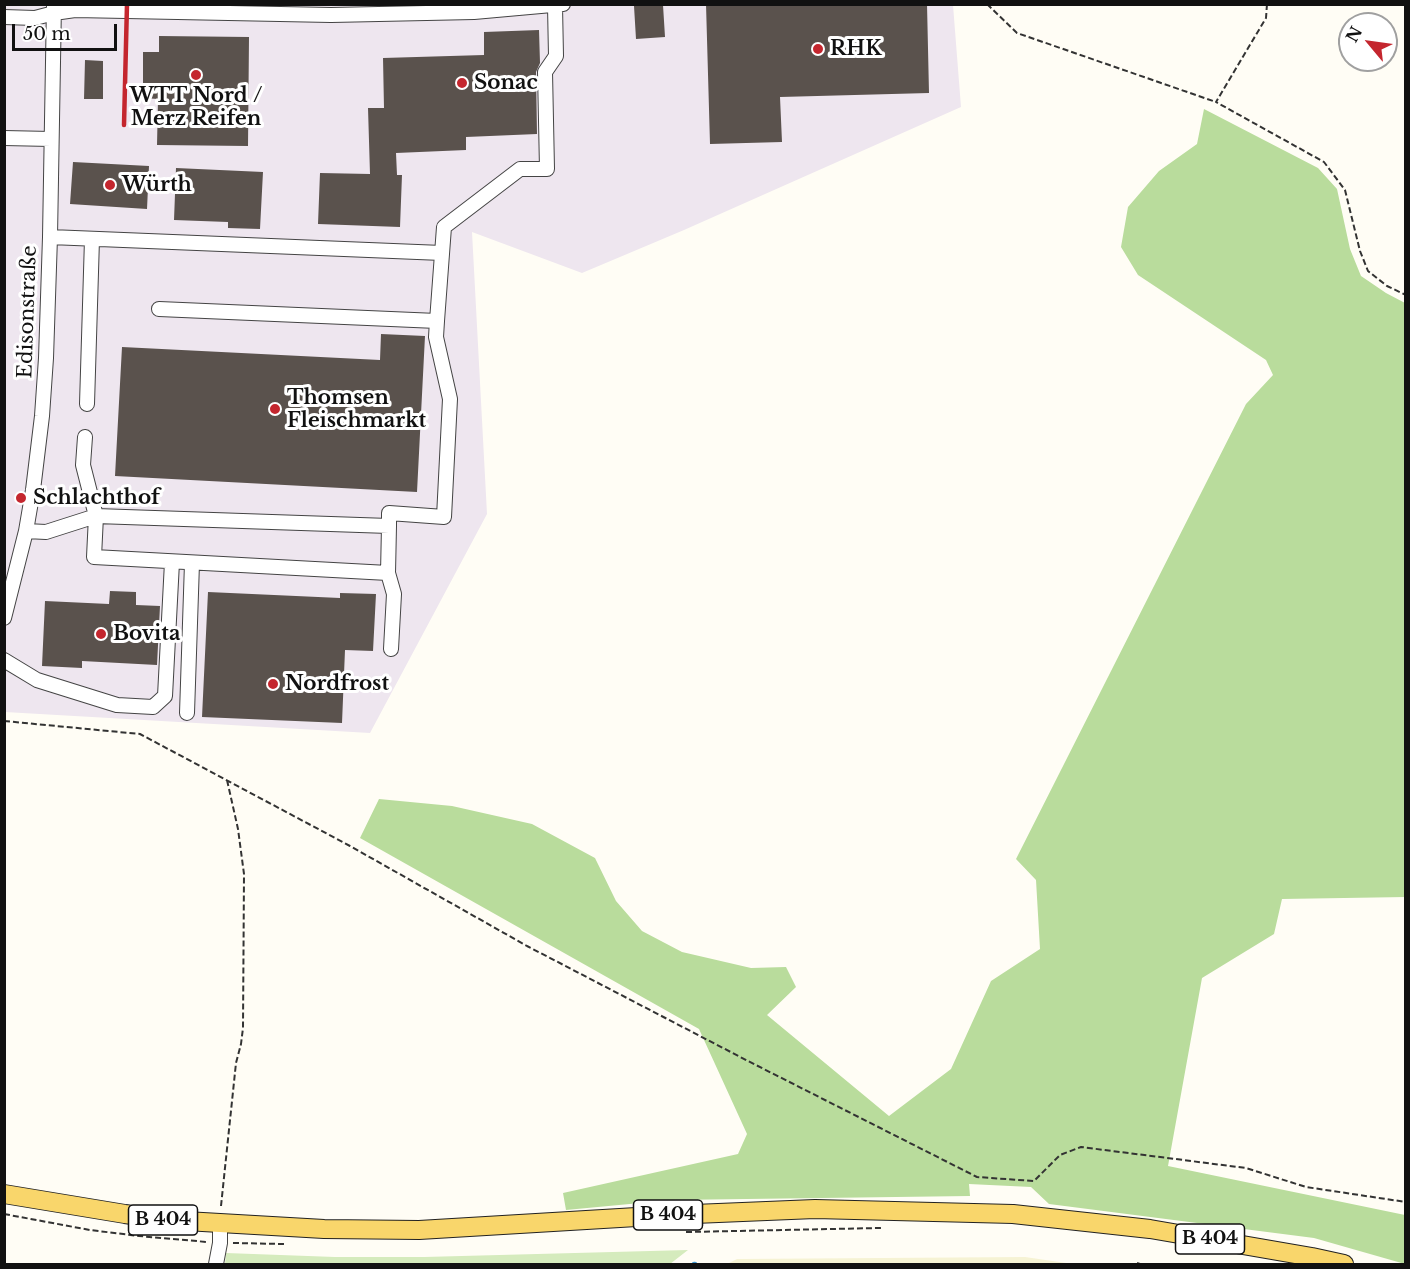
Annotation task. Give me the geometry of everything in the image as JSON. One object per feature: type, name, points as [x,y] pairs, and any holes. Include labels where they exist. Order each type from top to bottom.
[{"type":"main road","name":"B 404","points":[[4,1194],[146,1217],[220,1224],[324,1229],[419,1230],[815,1209],[1013,1214],[1150,1229],[1344,1264]]},
{"type":"street","points":[[4,17],[35,18],[54,9],[263,9],[354,14],[474,12],[520,6],[559,5],[556,56],[545,72],[547,169],[520,169],[444,227],[436,337],[450,399],[444,517],[389,513],[388,573],[394,594],[391,649]]},
{"type":"street","name":"Edisonstraße","points":[[4,618],[26,531],[42,416],[50,237],[54,9]]},
{"type":"street","points":[[4,138],[51,139]]},
{"type":"street","points":[[50,237],[442,253]]},
{"type":"street","points":[[87,404],[92,239]]},
{"type":"street","points":[[159,309],[437,321]]},
{"type":"street","points":[[85,437],[83,465],[96,516],[94,557],[388,573]]},
{"type":"street","points":[[26,531],[46,532],[96,516],[389,526]]},
{"type":"street","points":[[4,660],[37,680],[117,705],[153,707],[165,696],[172,562]]},
{"type":"street","points":[[187,713],[192,563]]},
{"type":"street","points":[[216,1264],[220,1243],[220,1224]]},
{"type":"path","points":[[987,4],[1017,33],[1216,102],[1324,162],[1345,190],[1359,251],[1368,271],[1387,286],[1406,295]]},
{"type":"path","points":[[1216,102],[1266,18],[1267,4]]},
{"type":"path","points":[[4,721],[140,734],[350,846],[527,946],[758,1067],[977,1177],[1034,1181],[1060,1155],[1081,1147],[1246,1167],[1306,1186],[1406,1202]]},
{"type":"path","points":[[220,1224],[236,1063],[243,1028],[244,874],[227,780]]},
{"type":"path","points":[[4,1214],[90,1230],[139,1236],[220,1243],[290,1244]]},
{"type":"path","points":[[687,1232],[890,1228]]},
{"type":"shaded area","points":[[4,5],[953,5],[961,107],[582,273],[472,232],[487,514],[370,733],[5,712]]},
{"type":"shaded area","points":[[1025,1257],[1073,1264],[727,1264],[737,1259]]},
{"type":"green space","points":[[1204,109],[1318,168],[1337,189],[1350,249],[1361,276],[1405,303],[1406,897],[1282,899],[1274,934],[1202,978],[1168,1166],[1405,1215],[1405,1264],[1314,1238],[1049,1204],[1031,1187],[969,1184],[970,1196],[672,1200],[566,1210],[563,1193],[738,1154],[747,1134],[699,1029],[360,838],[379,799],[452,806],[532,824],[595,858],[616,901],[642,931],[682,952],[751,968],[786,967],[796,987],[767,1015],[889,1116],[951,1069],[991,981],[1040,949],[1036,880],[1016,859],[1246,404],[1273,375],[1266,360],[1138,275],[1121,247],[1128,207],[1159,171],[1197,144]]},
{"type":"green space","points":[[688,1250],[670,1264],[225,1264],[226,1253],[424,1257]]},
{"type":"building","name":"RHK","points":[[706,4],[927,4],[929,93],[780,97],[782,142],[710,144]]},
{"type":"building","points":[[663,5],[665,37],[636,39],[634,6]]},
{"type":"building","name":"Sonac","points":[[539,30],[540,63],[536,72],[537,134],[466,137],[466,150],[396,153],[397,175],[402,175],[400,227],[318,224],[320,173],[370,174],[368,108],[384,108],[383,58],[484,55],[484,32]]},
{"type":"building","name":"WTT Nord / Merz Reifen","points":[[159,36],[249,37],[248,146],[157,145],[158,99],[143,98],[143,52],[159,52]]},
{"type":"building","points":[[85,60],[103,61],[103,99],[84,99]]},
{"type":"building","name":"Würth","points":[[73,162],[149,166],[147,209],[70,204]]},
{"type":"building","points":[[176,168],[263,172],[260,229],[228,228],[228,222],[174,220]]},
{"type":"building","points":[[381,334],[425,336],[417,492],[115,476],[122,347],[380,360]]},
{"type":"building","name":"Bovita","points":[[110,591],[136,592],[136,605],[160,606],[157,665],[82,661],[82,668],[42,666],[45,601],[109,604]]},
{"type":"building","name":"Nordfrost","points":[[208,592],[340,598],[340,593],[376,594],[373,651],[345,650],[342,723],[202,717]]},
{"type":"railway","points":[[124,125],[127,4]]},
{"type":"place","name":"RHK","points":[[818,49]]},
{"type":"place","name":"WTT Nord / Merz Reifen","points":[[196,75]]},
{"type":"place","name":"Sonac","points":[[462,83]]},
{"type":"place","name":"Würth","points":[[110,185]]},
{"type":"place","name":"Thomsen Fleischmarkt","points":[[275,409]]},
{"type":"place","name":"Schlachthof","points":[[21,498]]},
{"type":"place","name":"Bovita","points":[[101,634]]},
{"type":"place","name":"Nordfrost","points":[[273,684]]}]
